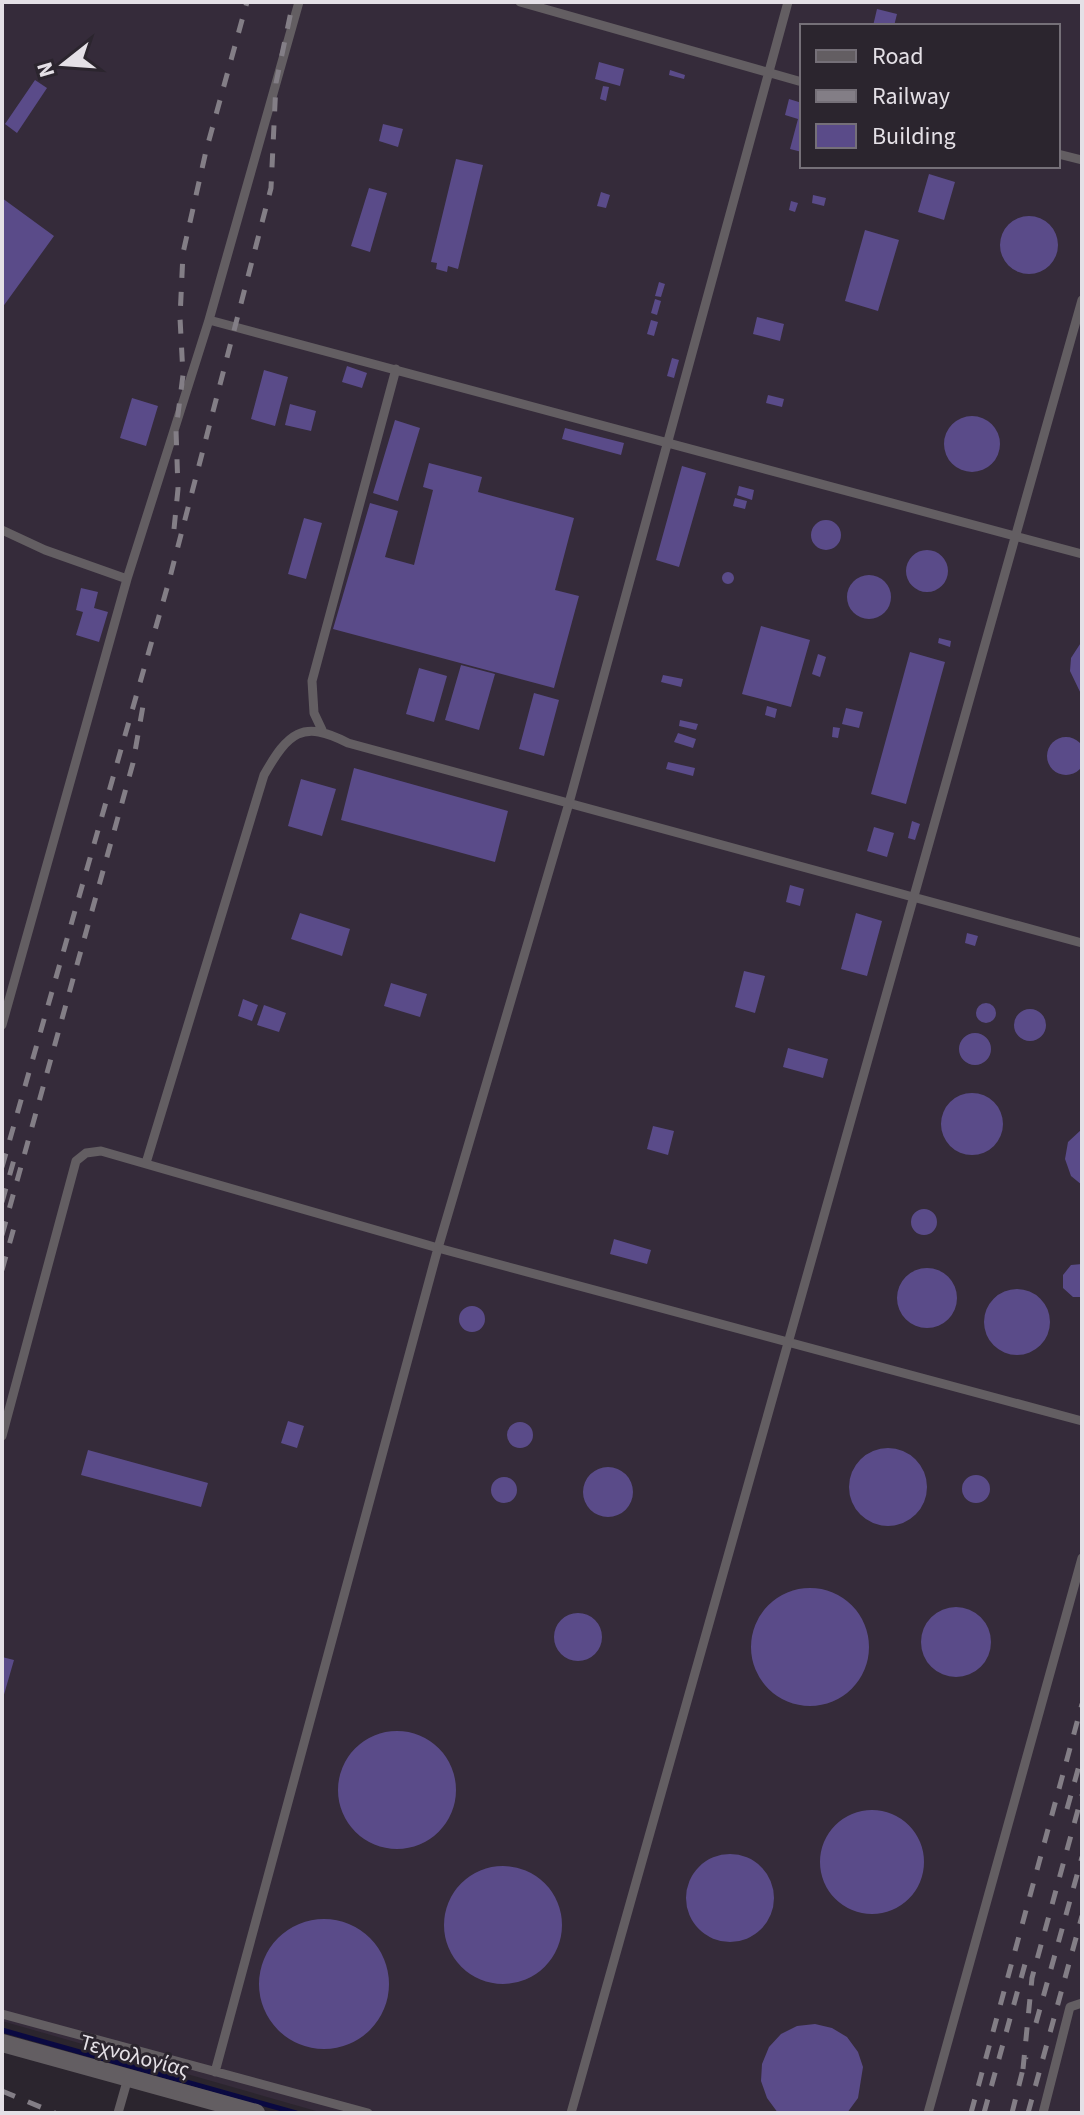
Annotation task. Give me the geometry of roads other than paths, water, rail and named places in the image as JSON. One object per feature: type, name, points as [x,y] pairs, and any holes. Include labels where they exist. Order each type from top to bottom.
[{"type":"street","name":"Τεχνολογίας","points":[[2,2043],[253,2113]]},
{"type":"lane","points":[[2,1025],[127,579],[209,320],[299,2]]},
{"type":"lane","points":[[520,2],[800,81]]},
{"type":"lane","points":[[215,2072],[438,1248],[569,803],[788,2]]},
{"type":"lane","points":[[1060,154],[1082,160]]},
{"type":"lane","points":[[571,2113],[1082,300]]},
{"type":"lane","points":[[209,320],[1082,554]]},
{"type":"lane","points":[[322,730],[314,713],[312,681],[396,369]]},
{"type":"lane","points":[[2,530],[127,579]]},
{"type":"lane","points":[[146,1163],[264,775],[280,748],[298,733],[322,730],[348,743],[1082,943]]},
{"type":"lane","points":[[2,1436],[76,1161],[86,1153],[101,1151],[438,1248],[1082,1421]]},
{"type":"lane","points":[[928,2113],[1082,1558]]},
{"type":"lane","points":[[1043,2113],[1070,2007],[1082,2003]]},
{"type":"lane","points":[[2,2014],[368,2113]]},
{"type":"lane","points":[[118,2113],[128,2078]]},
{"type":"waterway","points":[[2,2030],[296,2113]]},
{"type":"railway","points":[[174,529],[178,489],[176,430],[183,375],[180,318],[183,253],[206,151],[247,2]]},
{"type":"railway","points":[[2,1167],[169,581],[271,188],[276,83],[293,2]]},
{"type":"railway","points":[[2,1235],[133,763],[143,706]]},
{"type":"railway","points":[[2,1202],[15,1156]]},
{"type":"railway","points":[[2,1270],[15,1224]]},
{"type":"railway","points":[[971,2113],[1082,1704]]},
{"type":"railway","points":[[1067,1809],[1082,1755]]},
{"type":"railway","points":[[1023,2069],[1032,1978],[1082,1795]]},
{"type":"railway","points":[[1036,2023],[1082,1857]]},
{"type":"railway","points":[[1028,2113],[1082,1916]]},
{"type":"railway","points":[[984,2113],[1025,1964]]},
{"type":"railway","points":[[1012,2113],[1026,2057]]},
{"type":"railway","points":[[2,2091],[55,2113]]}]
